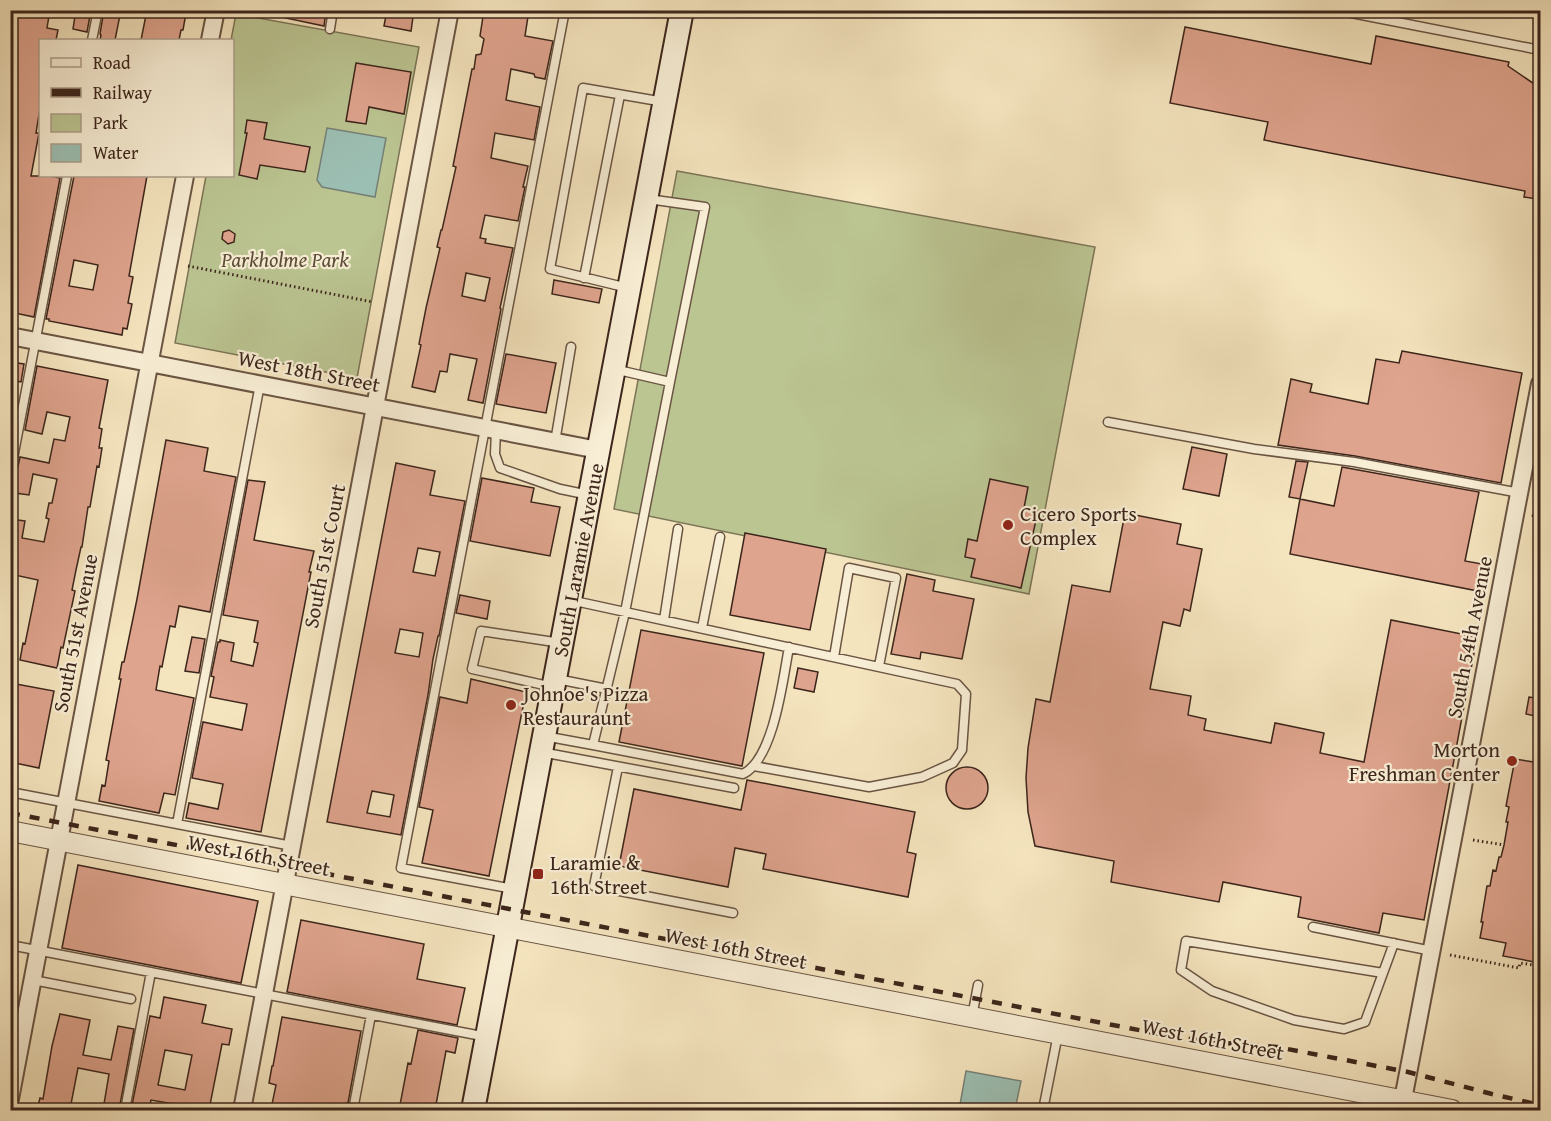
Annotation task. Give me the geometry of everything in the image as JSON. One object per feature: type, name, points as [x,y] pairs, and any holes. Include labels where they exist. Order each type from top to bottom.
[{"type":"main road","name":"South Laramie Avenue","points":[[473,1110],[570,600],[579,493],[598,450],[682,10]]},
{"type":"street","points":[[210,39],[216,10]]},
{"type":"street","name":"South 51st Court","points":[[242,1110],[450,10]]},
{"type":"street","name":"South 51st Avenue","points":[[10,1099],[185,177]]},
{"type":"street","name":"West 18th Street","points":[[10,336],[598,450]]},
{"type":"street","name":"South 54th Avenue","points":[[1402,1106],[1540,384]]},
{"type":"street","name":"West 16th Street","points":[[10,831],[1058,1033],[1402,1106],[1452,1110]]},
{"type":"lane","points":[[92,39],[98,10]]},
{"type":"lane","points":[[330,29],[333,10]]},
{"type":"lane","points":[[515,890],[402,868],[491,429],[565,10]]},
{"type":"lane","points":[[1336,10],[1540,50]]},
{"type":"lane","points":[[1532,10],[1540,12]]},
{"type":"lane","points":[[629,288],[550,269],[583,88],[664,102]]},
{"type":"lane","points":[[584,278],[620,95]]},
{"type":"lane","points":[[10,474],[67,177]]},
{"type":"lane","points":[[593,745],[625,612],[705,207],[646,199]]},
{"type":"lane","points":[[555,442],[571,346]]},
{"type":"lane","points":[[614,369],[670,382]]},
{"type":"lane","points":[[177,824],[260,384]]},
{"type":"lane","points":[[1108,422],[1254,449],[1354,462],[1520,493]]},
{"type":"lane","points":[[491,429],[500,468],[579,493]]},
{"type":"lane","points":[[664,620],[678,529]]},
{"type":"lane","points":[[702,628],[720,537]]},
{"type":"lane","points":[[834,657],[849,568],[896,578],[879,666]]},
{"type":"lane","points":[[570,600],[957,684],[966,694],[962,750],[953,763],[922,777],[869,787],[754,766]]},
{"type":"lane","points":[[562,643],[481,631],[472,669],[554,683],[607,689]]},
{"type":"lane","points":[[542,744],[593,745],[743,774],[754,766],[766,744],[778,710],[789,647]]},
{"type":"lane","points":[[542,744],[618,767],[734,788]]},
{"type":"lane","points":[[618,767],[594,886],[733,914]]},
{"type":"lane","points":[[10,792],[292,846]]},
{"type":"lane","points":[[1313,927],[1431,951]]},
{"type":"lane","points":[[1383,973],[1186,941],[1181,970],[1212,991],[1294,1020],[1344,1029],[1365,1022],[1383,973],[1394,943]]},
{"type":"lane","points":[[10,945],[487,1037]]},
{"type":"lane","points":[[125,1110],[151,972]]},
{"type":"lane","points":[[33,980],[131,999]]},
{"type":"lane","points":[[972,1018],[978,985]]},
{"type":"lane","points":[[353,1110],[371,1015]]},
{"type":"lane","points":[[1043,1110],[1058,1033]]},
{"type":"path","points":[[188,267],[373,302]]},
{"type":"path","points":[[1532,515],[1540,520]]},
{"type":"path","points":[[1473,840],[1503,845]]},
{"type":"path","points":[[1450,955],[1519,968],[1520,963],[1540,966]]},
{"type":"green space","name":"Parkholme Park","points":[[236,14],[419,47],[357,378],[175,343],[206,177],[234,177],[234,39],[231,39]]},
{"type":"green space","name":"Cicero Sports Complex","points":[[677,171],[1095,247],[1029,594],[614,509]]},
{"type":"water","points":[[327,128],[386,138],[375,197],[322,187],[317,180]]},
{"type":"water","points":[[966,1071],[1021,1081],[1015,1110],[959,1110]]},
{"type":"building","points":[[13,10],[50,10],[47,28],[58,30],[56,39],[39,39],[39,114],[36,133],[39,133],[31,176],[60,178],[34,317],[10,312],[10,26]]},
{"type":"building","points":[[76,10],[91,10],[87,32],[73,29]]},
{"type":"building","points":[[104,10],[121,10],[115,39],[100,39]]},
{"type":"building","points":[[147,10],[186,13],[179,39],[141,39]]},
{"type":"building","points":[[276,10],[326,10],[324,26],[276,16]]},
{"type":"building","points":[[387,10],[414,10],[411,31],[384,26]]},
{"type":"building","points":[[484,10],[529,10],[525,36],[553,41],[545,79],[511,69],[506,100],[540,107],[534,140],[495,133],[491,158],[528,166],[518,221],[485,215],[480,238],[486,239],[485,243],[513,248],[483,403],[468,400],[477,359],[450,354],[447,372],[440,371],[435,392],[412,387],[426,308],[440,248],[437,247],[456,167],[453,166],[472,69],[474,69],[476,55],[481,54],[484,39],[480,36]],"holes":[[[466,273],[490,278],[485,301],[462,296]]]},
{"type":"building","points":[[1185,27],[1371,64],[1376,36],[1509,62],[1508,66],[1540,88],[1540,194],[1538,193],[1537,199],[1524,197],[1525,191],[1264,140],[1268,122],[1170,103]]},
{"type":"building","points":[[356,63],[411,72],[404,114],[369,107],[366,124],[346,121]]},
{"type":"building","points":[[247,120],[267,123],[264,139],[310,147],[305,172],[260,165],[257,179],[239,175],[247,133],[245,133]]},
{"type":"building","points":[[74,177],[147,177],[129,276],[133,277],[128,303],[132,304],[127,329],[123,328],[122,335],[49,321],[46,319]],"holes":[[[74,260],[98,265],[93,290],[69,286]]]},
{"type":"building","points":[[229,230],[235,234],[234,242],[228,244],[222,239],[223,232]]},
{"type":"building","points":[[554,280],[602,289],[599,303],[552,294]]},
{"type":"building","points":[[1402,351],[1522,373],[1501,483],[1355,456],[1278,445],[1291,379],[1312,384],[1310,392],[1368,404],[1376,359],[1399,363]]},
{"type":"building","points":[[506,354],[556,363],[546,413],[496,404]]},
{"type":"building","points":[[10,362],[24,364],[21,382],[10,380]]},
{"type":"building","points":[[37,366],[108,380],[99,428],[102,429],[99,448],[102,448],[99,467],[97,466],[90,507],[88,507],[72,590],[75,591],[57,668],[20,660],[38,580],[10,574],[10,519],[25,521],[22,538],[44,542],[49,519],[46,518],[49,503],[52,503],[57,479],[33,474],[29,495],[15,493],[16,485],[10,485],[10,480],[16,476],[20,457],[49,463],[54,439],[65,441],[70,417],[47,412],[42,434],[25,430]]},
{"type":"building","points":[[166,440],[208,448],[204,471],[236,477],[210,612],[179,606],[175,627],[170,626],[162,667],[160,666],[156,690],[194,698],[175,795],[164,793],[159,813],[99,801],[102,785],[105,786],[109,761],[106,760],[121,679],[119,679],[137,599]]},
{"type":"building","points":[[1192,447],[1227,454],[1219,496],[1183,489]]},
{"type":"building","points":[[1296,461],[1308,462],[1300,499],[1289,497]]},
{"type":"building","points":[[396,463],[435,471],[430,495],[465,501],[401,835],[327,822]],"holes":[[[418,548],[440,552],[435,576],[413,572]],[[400,629],[423,633],[419,657],[395,653]],[[372,791],[394,795],[390,817],[367,813]]]},
{"type":"building","points":[[1342,467],[1479,492],[1465,561],[1488,565],[1483,592],[1290,554],[1300,499],[1334,506]]},
{"type":"building","points":[[482,478],[534,488],[531,502],[560,507],[550,556],[470,541]]},
{"type":"building","name":"Cicero Sports Complex","points":[[990,479],[1028,487],[1024,508],[1038,511],[1021,588],[971,577],[975,559],[965,557],[968,539],[977,541]]},
{"type":"building","points":[[248,480],[265,482],[254,540],[314,551],[261,832],[186,818],[189,803],[218,809],[223,784],[192,778],[203,722],[242,730],[247,704],[210,697],[214,677],[211,676],[218,642],[220,640],[234,643],[231,661],[253,666],[258,643],[254,642],[258,621],[223,615]]},
{"type":"building","points":[[1125,513],[1181,524],[1177,544],[1202,549],[1190,611],[1184,609],[1180,626],[1163,622],[1150,689],[1191,696],[1188,715],[1206,719],[1204,730],[1271,743],[1275,723],[1324,733],[1320,753],[1364,762],[1391,620],[1477,637],[1424,920],[1383,913],[1379,933],[1298,917],[1301,897],[1223,882],[1219,902],[1111,882],[1114,861],[1035,846],[1028,812],[1026,778],[1036,699],[1050,702],[1072,585],[1110,592]]},
{"type":"building","points":[[745,533],[826,549],[810,630],[730,615]]},
{"type":"building","points":[[907,574],[935,580],[933,591],[974,599],[962,659],[921,652],[920,659],[891,654]]},
{"type":"building","points":[[460,595],[490,601],[487,619],[456,613]]},
{"type":"building","points":[[641,630],[764,653],[742,766],[619,742]]},
{"type":"building","points":[[192,637],[205,639],[199,673],[185,671]]},
{"type":"building","points":[[798,668],[818,672],[814,692],[794,688]]},
{"type":"building","points":[[471,679],[526,692],[489,876],[422,863],[433,810],[419,807],[440,697],[467,703]]},
{"type":"building","points":[[16,684],[54,691],[39,768],[10,762],[10,713]]},
{"type":"building","points":[[1529,697],[1540,699],[1540,717],[1526,714]]},
{"type":"building","points":[[1515,759],[1540,763],[1540,963],[1503,956],[1506,943],[1480,938],[1487,886],[1490,886],[1493,870],[1496,871],[1504,845],[1509,807],[1506,806]]},
{"type":"building","points":[[967,767],[975,768],[982,773],[987,780],[987,796],[982,803],[975,808],[967,809],[959,808],[952,803],[947,796],[946,788],[947,780],[952,773],[959,768]]},
{"type":"building","points":[[747,780],[915,812],[907,852],[916,854],[908,897],[763,869],[766,854],[735,848],[728,887],[619,866],[634,789],[741,810]]},
{"type":"building","points":[[78,865],[258,901],[241,983],[62,948]]},
{"type":"building","points":[[301,920],[424,944],[417,979],[465,988],[457,1025],[287,992]]},
{"type":"building","points":[[164,997],[206,1005],[202,1023],[232,1029],[229,1045],[222,1044],[209,1110],[151,1100],[149,1110],[131,1110],[150,1016],[160,1018]],"holes":[[[165,1050],[192,1055],[185,1090],[158,1085]]]},
{"type":"building","points":[[60,1014],[90,1020],[83,1055],[111,1060],[118,1026],[134,1029],[119,1110],[103,1110],[109,1074],[78,1068],[71,1104],[74,1104],[73,1110],[37,1110],[40,1098],[43,1099]]},
{"type":"building","points":[[282,1017],[361,1031],[345,1110],[271,1109],[276,1085],[269,1083]]},
{"type":"building","points":[[418,1030],[458,1038],[455,1053],[446,1051],[435,1110],[399,1110],[408,1063],[411,1064]]},
{"type":"railway","points":[[10,813],[1170,1036],[1277,1047],[1408,1072],[1540,1105]]},
{"type":"place","name":"Cicero Sports Complex","points":[[1008,525]]},
{"type":"place","name":"Johnoe's Pizza Restauraunt","points":[[511,705]]},
{"type":"place","name":"Morton Freshman Center","points":[[1512,761]]},
{"type":"place","name":"Laramie & 16th Street","points":[[538,874]]}]
